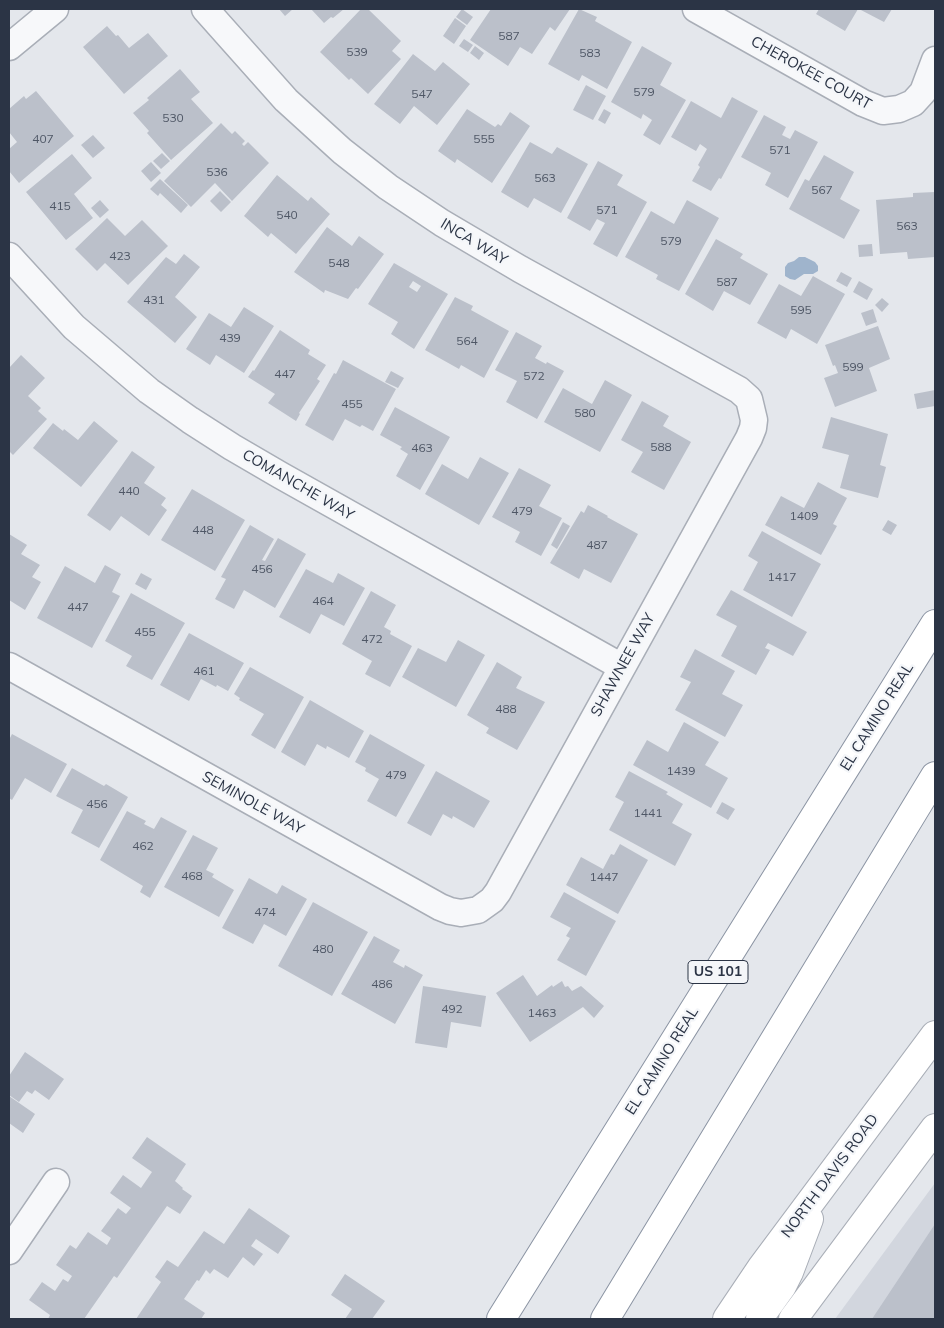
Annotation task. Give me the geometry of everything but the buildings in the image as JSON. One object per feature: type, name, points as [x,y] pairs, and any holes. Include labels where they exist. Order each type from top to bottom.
[{"type":"main road","name":"EL CAMINO REAL","points":[[501,1319],[935,624]]},
{"type":"main road","points":[[606,1319],[935,776]]},
{"type":"main road","name":"NORTH DAVIS ROAD","points":[[726,1319],[762,1267],[935,1035]]},
{"type":"main road","points":[[793,1319],[935,1128]]},
{"type":"main road","points":[[760,1319],[789,1272],[820,1189]]},
{"type":"street","points":[[9,47],[55,9]]},
{"type":"street","name":"INCA WAY","points":[[205,9],[286,100],[342,151],[388,187],[479,246],[739,390],[749,399],[753,410],[754,420],[749,438]]},
{"type":"street","name":"CHEROKEE COURT","points":[[696,9],[863,102],[883,111],[907,107],[918,98],[923,92],[935,60]]},
{"type":"street","name":"COMANCHE WAY","points":[[9,256],[74,327],[149,391],[196,424],[288,480],[622,667]]},
{"type":"street","name":"SHAWNEE WAY","points":[[498,892],[749,438]]},
{"type":"street","name":"SEMINOLE WAY","points":[[9,666],[440,907],[450,911],[470,912],[478,910],[486,905],[498,892]]},
{"type":"street","points":[[9,1251],[56,1182]]},
{"type":"shaded area","points":[[935,1183],[935,1319],[835,1319]]},
{"type":"water","points":[[799,257],[805,257],[815,262],[818,266],[818,271],[813,274],[804,274],[795,280],[790,279],[785,276],[785,267],[788,263]]}]
